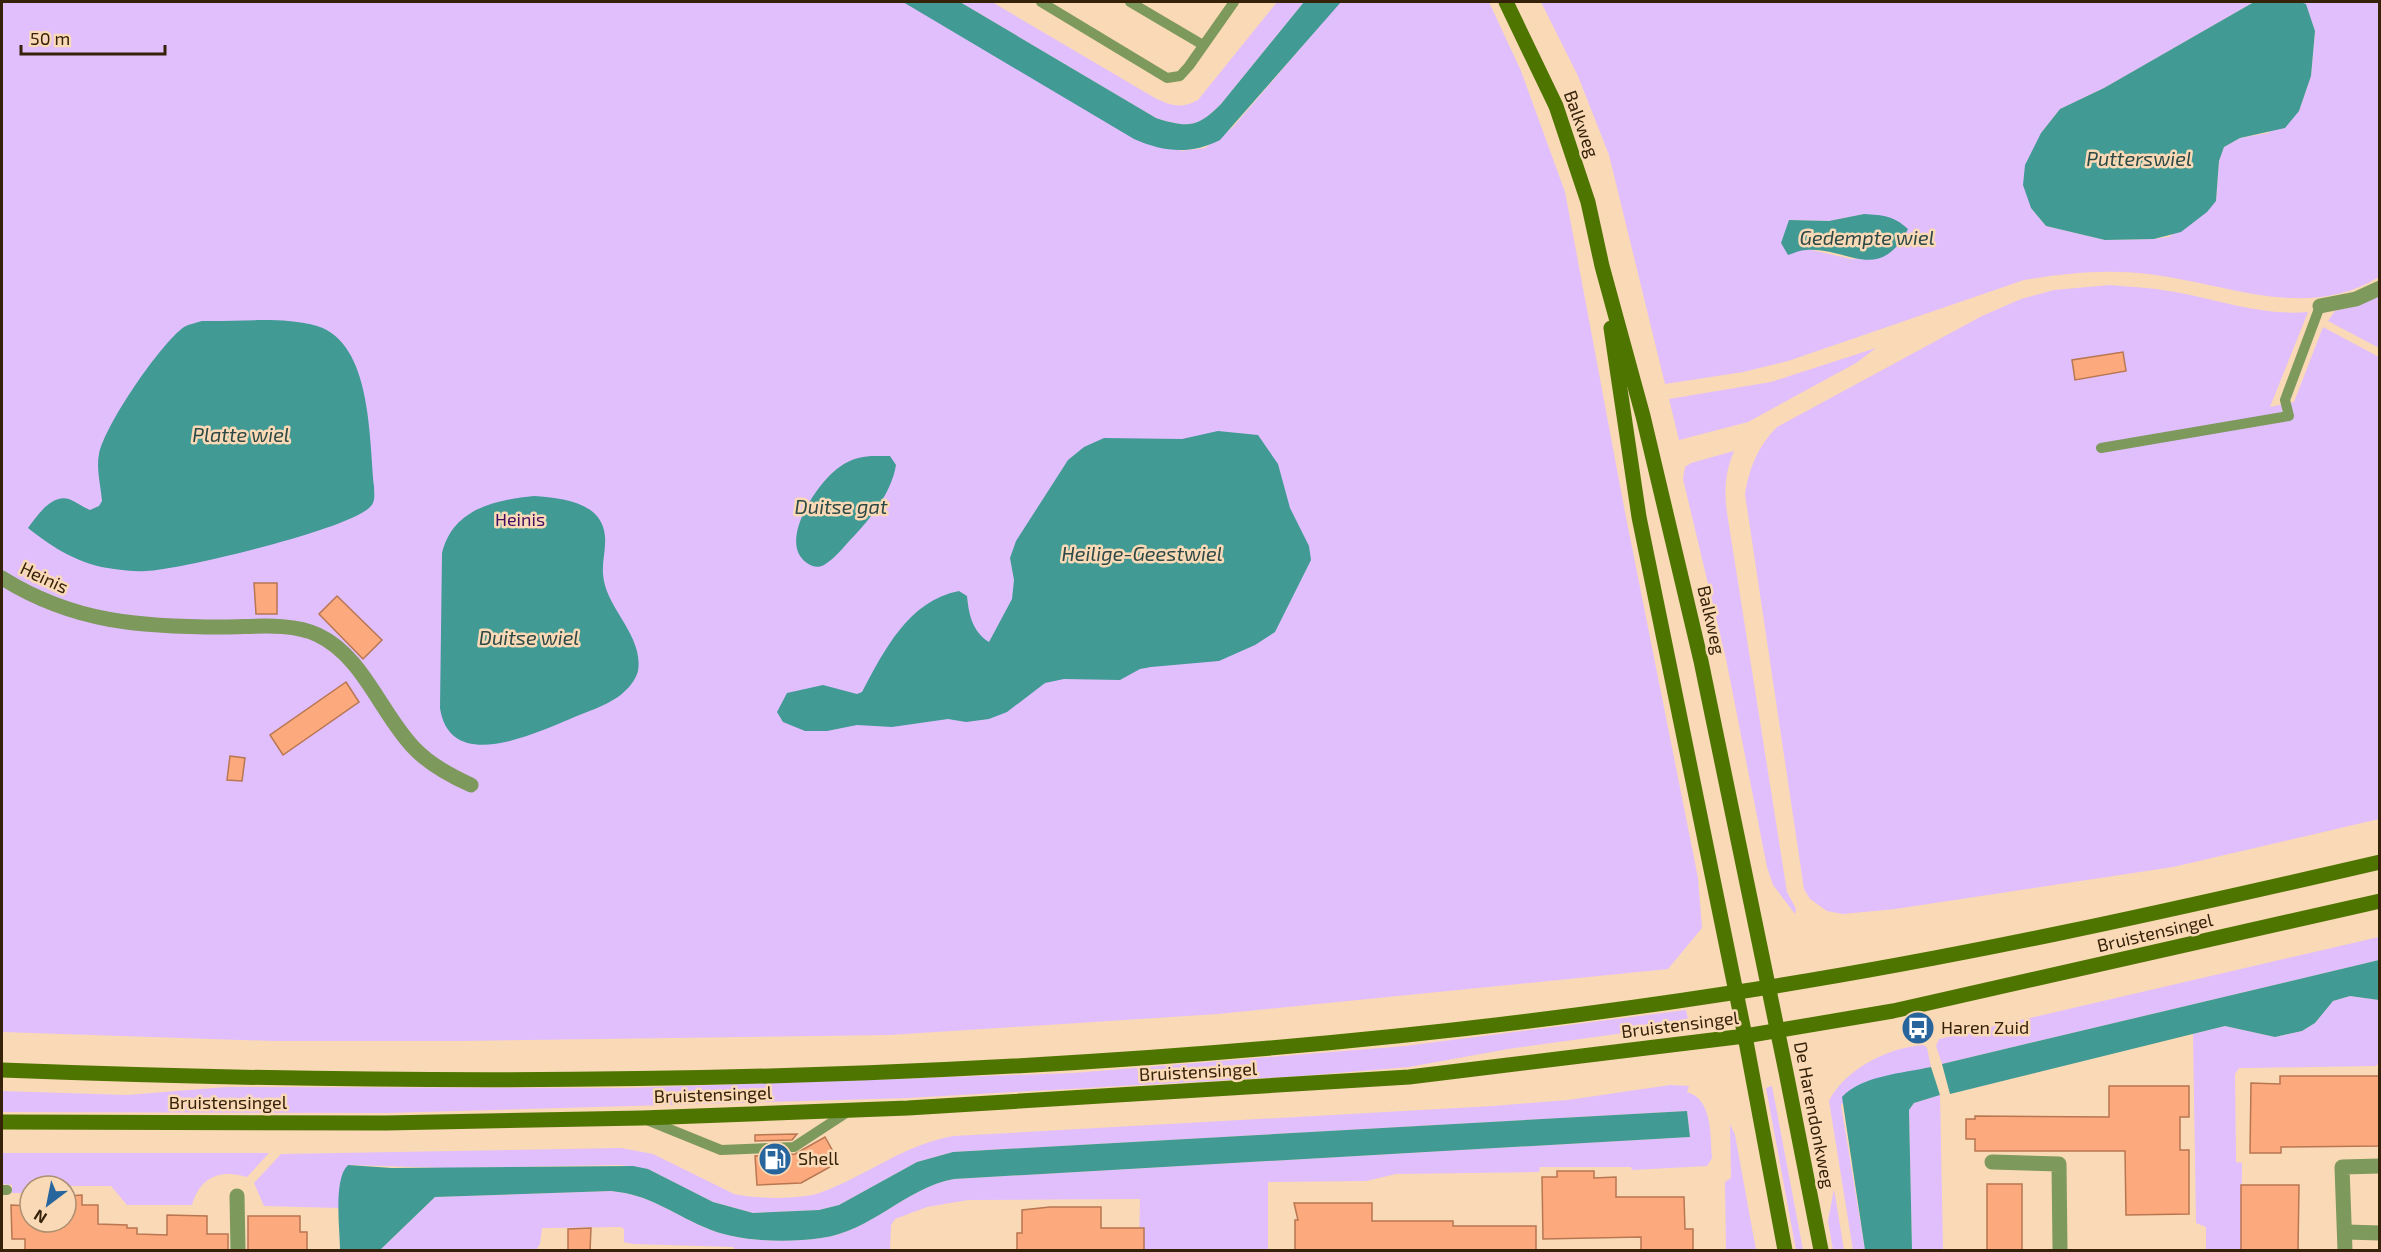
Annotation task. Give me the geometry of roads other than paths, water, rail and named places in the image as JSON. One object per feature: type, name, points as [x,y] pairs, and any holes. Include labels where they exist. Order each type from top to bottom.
[{"type":"main road","name":"Balkweg","points":[[1506,2],[1556,106],[1588,202],[1602,266],[1643,416],[1698,650],[1767,987]]},
{"type":"main road","name":"Balkweg","points":[[1602,266],[1639,517],[1736,993]]},
{"type":"main road","name":"Bruistensingel","points":[[2,1070],[160,1076],[376,1078],[623,1077],[907,1071],[1102,1059],[1411,1034],[1736,993],[2049,938],[2379,862]]},
{"type":"main road","name":"Bruistensingel","points":[[2,1122],[386,1123],[642,1118],[851,1110],[1398,1078],[1478,1071],[1745,1036],[1893,1011],[2379,901]]},
{"type":"main road","name":"De Harendonkweg","points":[[1767,987],[1821,1251]]},
{"type":"main road","points":[[1736,993],[1785,1251]]},
{"type":"street","points":[[2320,306],[2356,299],[2379,288]]},
{"type":"street","name":"Heinis","points":[[2,578],[52,605],[84,616],[158,627],[294,628],[317,634],[334,644],[362,676],[414,748],[451,776],[471,785]]},
{"type":"street","points":[[1992,1162],[2059,1164],[2060,1251]]},
{"type":"street","points":[[2345,1251],[2342,1167],[2379,1166]]},
{"type":"street","points":[[237,1196],[237,1251]]},
{"type":"street","points":[[2346,1232],[2379,1233]]},
{"type":"lane","points":[[1041,2],[1167,78],[1180,76],[1234,2]]},
{"type":"lane","points":[[1130,2],[1203,45]]},
{"type":"lane","points":[[2101,448],[2289,416],[2285,400],[2320,306]]},
{"type":"lane","points":[[642,1118],[721,1150],[794,1147],[851,1110]]},
{"type":"water","points":[[903,2],[960,2],[1156,118],[1192,124],[1206,118],[1221,104],[1304,2],[1341,2],[1220,140],[1198,148],[1177,150],[1156,147],[1134,139]]},
{"type":"water","name":"Putterswiel","points":[[2254,2],[2306,4],[2315,31],[2311,76],[2299,111],[2285,128],[2240,138],[2224,147],[2219,161],[2216,201],[2207,212],[2181,232],[2154,239],[2105,240],[2046,226],[2031,208],[2023,185],[2025,165],[2041,133],[2060,109],[2104,88]]},
{"type":"water","name":"Gedempte wiel","points":[[1864,214],[1888,217],[1908,229],[1897,246],[1886,255],[1874,259],[1862,259],[1806,250],[1788,255],[1781,243],[1789,220],[1829,221]]},
{"type":"water","name":"Platte wiel","points":[[202,321],[289,321],[317,326],[335,336],[348,351],[358,371],[364,394],[374,486],[372,505],[356,516],[299,537],[193,564],[146,571],[114,569],[78,560],[57,549],[28,528],[45,507],[62,498],[69,499],[90,510],[99,506],[102,501],[98,459],[111,424],[161,350],[184,327]]},
{"type":"water","name":"Heilige-Geestwiel","points":[[1218,431],[1258,435],[1278,464],[1290,508],[1309,546],[1311,560],[1275,632],[1255,645],[1219,661],[1140,669],[1120,680],[1064,679],[1045,683],[1007,712],[989,719],[966,722],[948,719],[892,727],[857,725],[827,731],[805,731],[783,722],[777,712],[787,693],[823,685],[857,694],[862,692],[879,660],[900,630],[925,605],[941,597],[959,591],[967,596],[972,622],[983,638],[989,642],[1012,599],[1014,580],[1010,558],[1016,541],[1068,460],[1084,447],[1104,438],[1182,439]]},
{"type":"water","name":"Duitse gat","points":[[890,456],[896,465],[886,494],[868,521],[832,559],[820,567],[807,563],[799,553],[796,541],[798,527],[812,497],[841,466],[856,459]]},
{"type":"water","name":"Duitse wiel","points":[[534,496],[557,498],[579,504],[597,516],[603,525],[605,586],[635,645],[638,671],[634,681],[621,695],[600,707],[535,733],[495,744],[476,744],[459,740],[447,728],[440,708],[442,553],[447,538],[465,517],[490,504]]},
{"type":"water","points":[[2379,960],[2379,1000],[2350,996],[2333,1001],[2315,1023],[2302,1031],[2275,1037],[2225,1026],[1950,1094],[1942,1064]]},
{"type":"water","points":[[1931,1067],[1940,1095],[1914,1103],[1909,1110],[1912,1250],[1865,1250],[1842,1097],[1860,1084],[1871,1080]]},
{"type":"water","points":[[1687,1111],[1690,1137],[954,1179],[920,1191],[856,1228],[807,1240],[777,1241],[731,1236],[704,1227],[649,1200],[611,1191],[435,1197],[380,1250],[340,1250],[340,1181],[348,1165],[392,1168],[633,1166],[648,1169],[713,1202],[753,1213],[819,1210],[839,1205],[917,1162],[953,1152]]},
{"type":"place","name":"Haren Zuid","points":[[1918,1028]]},
{"type":"place","name":"Shell","points":[[775,1159]]}]
